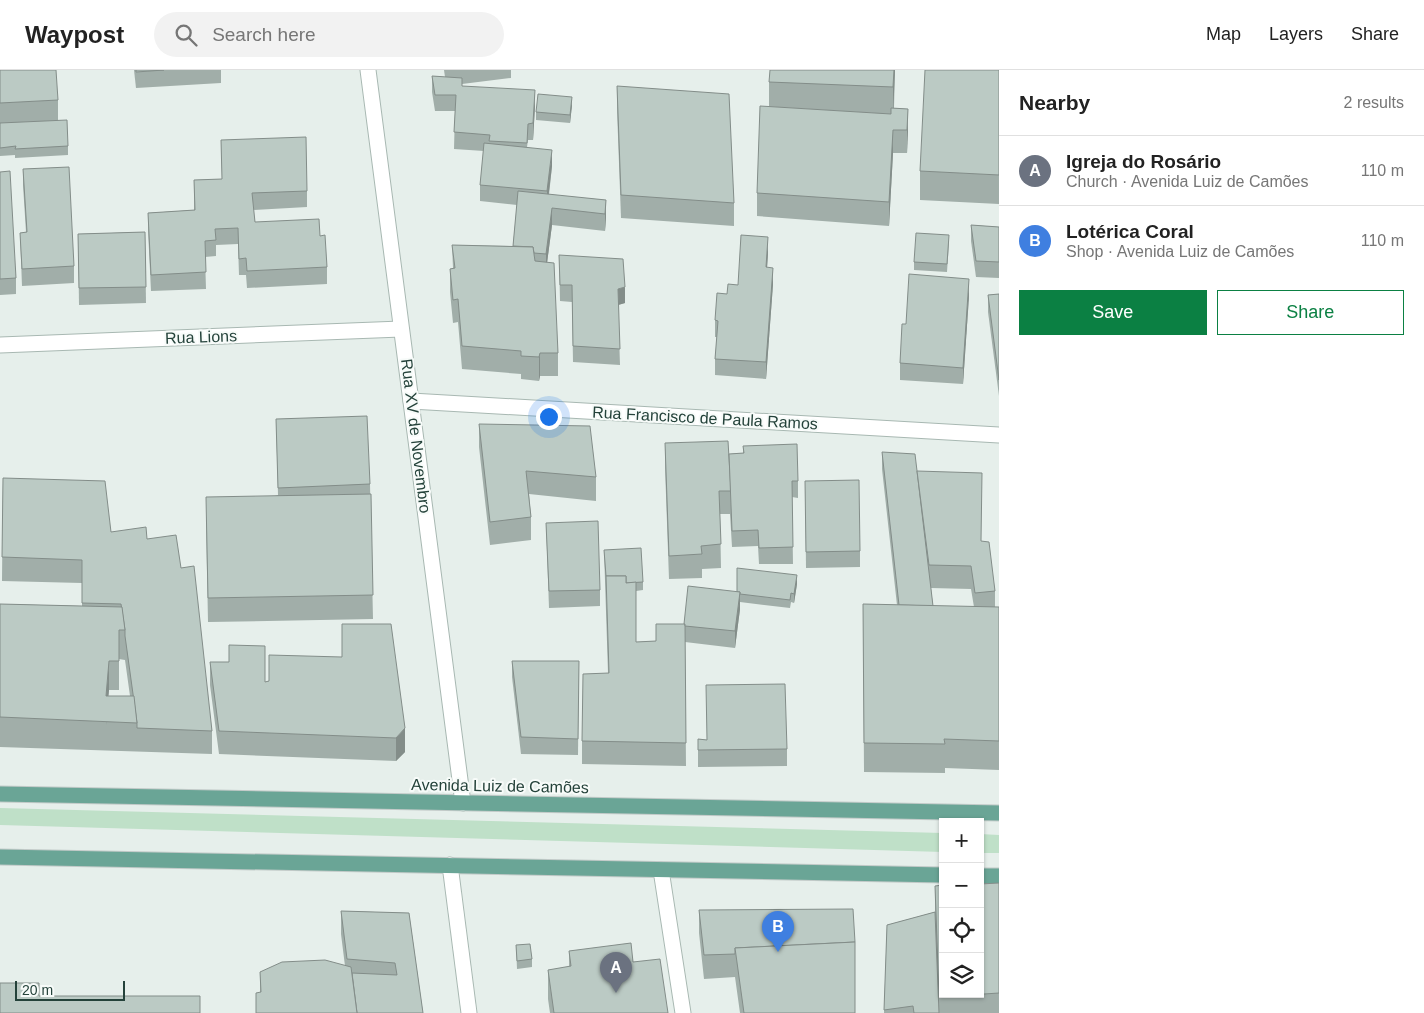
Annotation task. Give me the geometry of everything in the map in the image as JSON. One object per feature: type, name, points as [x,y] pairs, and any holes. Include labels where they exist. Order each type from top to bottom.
[{"type":"main road","name":"Avenida Luiz de Camões","points":[[0,794],[999,813]]},
{"type":"main road","points":[[0,857],[939,875]]},
{"type":"main road","points":[[984,876],[999,876]]},
{"type":"street","name":"Rua XV de Novembro","points":[[368,70],[463,803]]},
{"type":"street","name":"Rua Lions","points":[[0,345],[401,329]]},
{"type":"street","name":"Rua Francisco de Paula Ramos","points":[[411,401],[999,435]]},
{"type":"street","points":[[450,865],[469,1013]]},
{"type":"street","points":[[661,870],[683,1013]]},
{"type":"green space","points":[[0,808],[939,833],[939,852],[0,825]]},
{"type":"green space","points":[[984,834],[999,835],[999,853],[984,853]]},
{"type":"building","points":[[0,70],[56,70],[58,100],[0,103]]},
{"type":"building","points":[[136,70],[164,70],[136,72]]},
{"type":"building","points":[[770,70],[894,70],[893,87],[769,82]]},
{"type":"building","points":[[925,70],[999,70],[999,175],[920,171]]},
{"type":"building","points":[[432,76],[462,78],[462,86],[535,90],[533,123],[528,124],[527,143],[489,141],[490,135],[454,132],[456,95],[435,95]]},
{"type":"building","points":[[617,86],[729,94],[734,203],[621,195]]},
{"type":"building","points":[[538,94],[572,97],[570,115],[536,112]]},
{"type":"building","points":[[760,106],[891,114],[891,108],[908,109],[907,130],[893,130],[889,202],[757,193]]},
{"type":"building","points":[[67,120],[68,146],[15,149],[16,146],[0,148],[0,123]]},
{"type":"building","points":[[306,137],[307,191],[252,193],[255,222],[319,219],[320,236],[325,235],[327,267],[247,271],[246,258],[239,259],[238,228],[215,229],[216,240],[205,241],[206,272],[151,275],[148,213],[195,210],[194,180],[222,179],[221,140]]},
{"type":"building","points":[[484,143],[552,150],[547,191],[480,185]]},
{"type":"building","points":[[69,167],[74,266],[22,269],[20,233],[27,232],[23,169]]},
{"type":"building","points":[[10,171],[16,278],[0,279],[0,172]]},
{"type":"building","points":[[518,191],[606,200],[605,214],[552,208],[546,254],[534,253],[533,247],[513,246]]},
{"type":"building","points":[[971,225],[999,227],[999,262],[976,261]]},
{"type":"building","points":[[145,232],[146,287],[79,288],[78,234]]},
{"type":"building","points":[[916,233],[949,235],[947,264],[914,262]]},
{"type":"building","points":[[741,235],[768,237],[766,267],[773,268],[766,362],[715,359],[718,321],[715,320],[717,293],[727,294],[728,284],[738,285]]},
{"type":"building","points":[[452,245],[533,247],[535,261],[554,263],[558,353],[540,353],[539,357],[521,356],[521,351],[462,346],[458,299],[453,300],[450,269],[455,268]]},
{"type":"building","points":[[559,255],[623,259],[625,287],[618,289],[620,349],[573,346],[572,285],[560,285]]},
{"type":"building","points":[[909,274],[969,279],[963,368],[900,363],[902,324],[906,324]]},
{"type":"building","points":[[999,294],[999,380],[988,295]]},
{"type":"building","points":[[367,416],[370,484],[278,488],[276,419]]},
{"type":"building","points":[[479,424],[590,426],[596,477],[526,471],[531,517],[490,522]]},
{"type":"building","points":[[728,441],[731,491],[719,491],[721,544],[701,546],[702,554],[669,556],[665,443]]},
{"type":"building","points":[[797,444],[798,481],[792,481],[793,547],[759,548],[758,530],[732,531],[729,454],[744,453],[743,446]]},
{"type":"building","points":[[882,452],[915,454],[933,606],[899,605]]},
{"type":"building","points":[[917,471],[982,473],[981,541],[989,542],[995,591],[975,593],[971,566],[929,565]]},
{"type":"building","points":[[3,478],[105,481],[111,532],[146,527],[147,539],[176,535],[181,568],[194,566],[212,731],[137,728],[121,604],[82,603],[82,560],[2,557]]},
{"type":"building","points":[[859,480],[860,551],[806,552],[805,481]]},
{"type":"building","points":[[371,494],[373,595],[208,598],[206,497]]},
{"type":"building","points":[[598,521],[600,590],[549,591],[546,523]]},
{"type":"building","points":[[641,548],[643,582],[626,583],[626,576],[606,576],[604,550]]},
{"type":"building","points":[[737,568],[797,575],[794,594],[791,593],[790,600],[740,594],[740,592],[737,592]]},
{"type":"building","points":[[606,576],[626,576],[626,583],[636,582],[636,642],[656,641],[656,624],[685,624],[686,743],[582,741],[583,674],[609,673]]},
{"type":"building","points":[[688,586],[740,592],[735,631],[685,626]]},
{"type":"building","points":[[0,604],[122,607],[125,630],[119,630],[119,661],[109,661],[106,696],[134,696],[137,723],[0,717]]},
{"type":"building","points":[[863,604],[999,607],[999,741],[944,739],[945,744],[864,743]]},
{"type":"building","points":[[342,624],[391,624],[405,728],[396,738],[219,731],[210,662],[229,662],[229,645],[265,646],[265,682],[269,681],[269,655],[342,657]]},
{"type":"building","points":[[512,661],[579,661],[578,739],[521,737]]},
{"type":"building","points":[[785,684],[787,749],[698,750],[698,739],[707,740],[706,685]]},
{"type":"building","points":[[999,883],[999,993],[984,994],[984,884]]},
{"type":"building","points":[[935,886],[939,886],[939,997]]},
{"type":"building","points":[[853,909],[855,942],[735,948],[735,954],[704,955],[699,910]]},
{"type":"building","points":[[341,911],[409,913],[423,1013],[357,1013],[352,973],[397,975],[395,963],[347,959]]},
{"type":"building","points":[[935,912],[939,1013],[914,1013],[913,1006],[884,1010],[887,925]]},
{"type":"building","points":[[855,942],[855,1013],[744,1013],[735,948]]},
{"type":"building","points":[[631,943],[633,962],[660,959],[668,1013],[554,1013],[548,970],[571,966],[569,951]]},
{"type":"building","points":[[530,944],[532,959],[517,961],[516,945]]},
{"type":"building","points":[[325,960],[351,967],[357,1013],[256,1013],[256,993],[261,992],[260,972],[282,962]]},
{"type":"building","points":[[0,983],[39,983],[39,996],[200,996],[200,1013],[0,1013]]},
{"type":"place","name":"Lotérica Coral","points":[[778,952]]},
{"type":"place","name":"Igreja do Rosário","points":[[616,993]]}]
